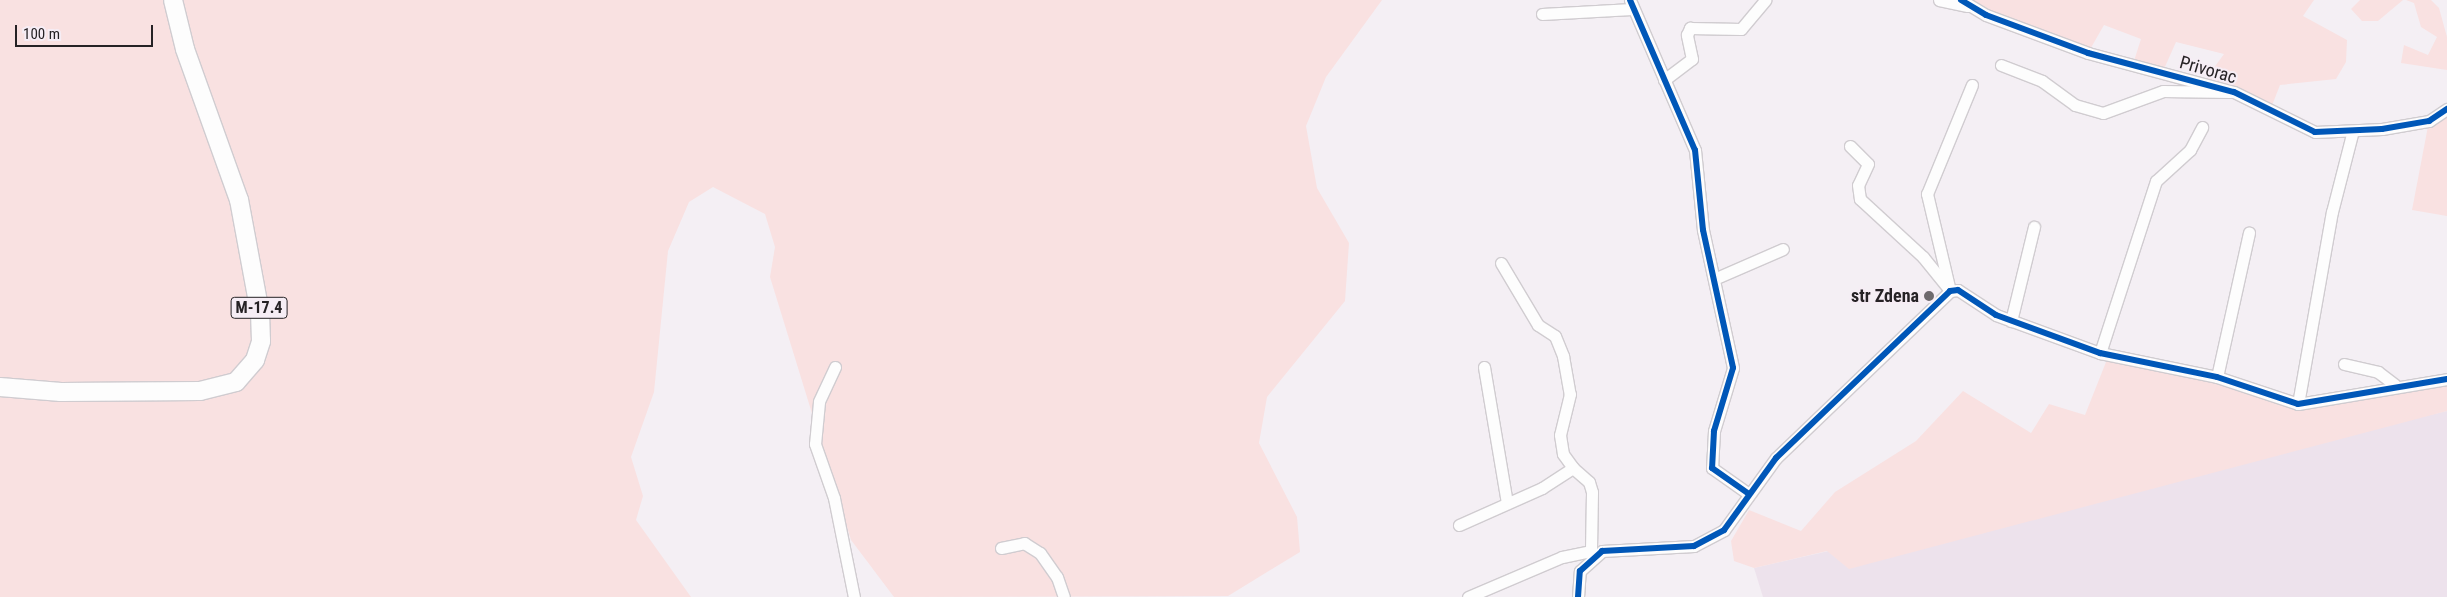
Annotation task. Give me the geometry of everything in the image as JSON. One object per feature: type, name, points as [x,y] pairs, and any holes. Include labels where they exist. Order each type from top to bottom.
[{"type":"main road","name":"M-17.4","points":[[0,387],[61,392],[200,391],[236,382],[255,360],[260,342],[260,313],[239,200],[185,49],[173,0]]},
{"type":"street","points":[[1664,80],[1692,59],[1687,35],[1690,28],[1741,28],[1765,0]]},
{"type":"street","points":[[1940,0],[1971,7]]},
{"type":"street","name":"Privorac","points":[[1961,0],[1971,7],[2088,53],[2234,92],[2315,132],[2352,134],[2429,121],[2447,109]]},
{"type":"street","points":[[1542,14],[1631,5],[1695,150],[1703,230],[1733,368],[1714,431],[1711,463],[1718,476],[1749,494]]},
{"type":"street","points":[[2001,65],[2042,81],[2075,105],[2103,113],[2163,91],[2234,92]]},
{"type":"street","points":[[1950,291],[1927,194],[1972,84]]},
{"type":"street","points":[[2100,353],[2156,181],[2190,150],[2202,127]]},
{"type":"street","points":[[2298,404],[2332,212],[2352,134]]},
{"type":"street","points":[[1850,146],[1868,164],[1858,185],[1860,199],[1918,252],[1950,291]]},
{"type":"street","points":[[2011,321],[2034,227]]},
{"type":"street","points":[[2217,377],[2250,233]]},
{"type":"street","points":[[1714,279],[1782,249]]},
{"type":"street","points":[[1502,263],[1538,326],[1555,336],[1564,356],[1570,394],[1560,435],[1563,454],[1573,468],[1585,477],[1592,492],[1592,554],[1576,580],[1578,597]]},
{"type":"street","points":[[1468,597],[1546,563],[1614,549],[1703,543],[1735,519],[1749,494],[1776,458],[1950,291],[1958,290],[2011,321],[2100,353],[2217,377],[2298,404],[2330,402],[2395,385],[2447,379]]},
{"type":"street","points":[[2344,364],[2378,372],[2395,385]]},
{"type":"street","points":[[834,367],[819,402],[815,444],[834,498],[854,597]]},
{"type":"street","points":[[1484,367],[1507,503]]},
{"type":"street","points":[[1459,524],[1507,503],[1573,468]]},
{"type":"street","points":[[1001,548],[1024,542],[1040,553],[1057,577],[1064,597]]},
{"type":"shaded area","points":[[0,0],[1382,0],[1326,77],[1306,126],[1317,188],[1349,243],[1345,301],[1267,397],[1259,443],[1297,517],[1300,552],[1228,596],[894,597],[851,540],[770,277],[775,247],[765,214],[713,187],[689,202],[668,251],[654,392],[631,457],[643,496],[636,520],[691,597],[0,597]]},
{"type":"shaded area","points":[[1961,0],[2314,0],[2303,16],[2347,40],[2346,62],[2336,79],[2280,85],[2271,108],[2205,80],[2224,54],[2176,42],[2164,69],[2133,64],[2141,39],[2104,25],[2088,53]]},
{"type":"shaded area","points":[[2360,0],[2403,0],[2378,21],[2362,21],[2351,9]]},
{"type":"shaded area","points":[[2406,0],[2431,0],[2439,8],[2447,37],[2447,70],[2401,63],[2404,45],[2428,55],[2437,37],[2421,27],[2414,3]]},
{"type":"shaded area","points":[[2447,110],[2447,216],[2412,210],[2429,121]]},
{"type":"shaded area","points":[[2108,357],[2218,381],[2291,405],[2447,382],[2447,411],[1849,569],[1827,551],[1754,568],[1734,561],[1731,541],[1749,510],[1801,531],[1835,492],[1916,441],[1963,391],[2031,433],[2049,404],[2085,415]]},
{"type":"shaded area","points":[[2447,411],[2447,597],[1763,597],[1754,568]]},
{"type":"cycle path","points":[[1630,0],[1695,150],[1703,230],[1733,368],[1714,431],[1712,468],[1749,494]]},
{"type":"cycle path","points":[[1961,0],[1986,15],[2088,53],[2234,92],[2315,132],[2382,129],[2429,121],[2447,109]]},
{"type":"cycle path","points":[[1578,597],[1580,571],[1602,551],[1694,546],[1724,530],[1776,458],[1950,291],[1958,290],[1996,315],[2100,353],[2217,377],[2298,404],[2447,379]]},
{"type":"place","name":"str Zdena","points":[[1929,296]]}]
